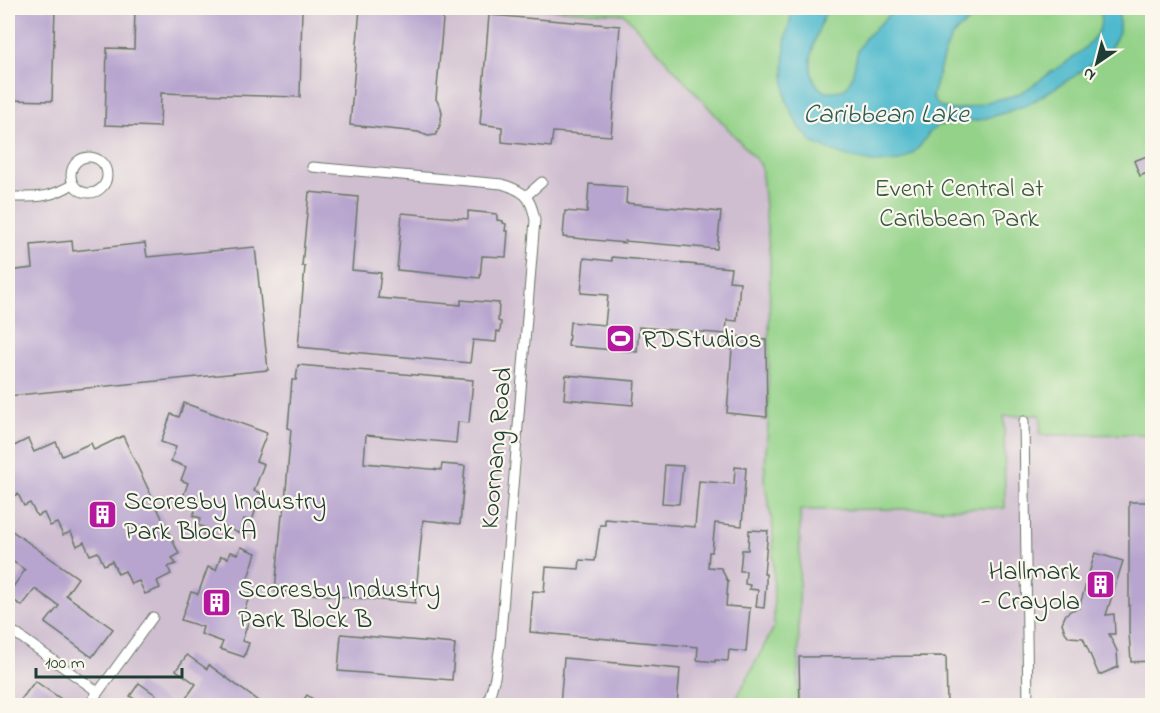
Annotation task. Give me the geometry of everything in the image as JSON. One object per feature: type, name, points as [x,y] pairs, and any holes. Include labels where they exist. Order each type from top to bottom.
[{"type":"street","points":[[90,157],[97,159],[105,167],[105,183],[98,190],[83,192],[73,184],[70,173],[75,162],[90,157]]},
{"type":"street","points":[[312,166],[502,184],[523,192],[526,196],[542,182]]},
{"type":"street","points":[[8,197],[50,196],[73,184]]},
{"type":"street","name":"Koornang Road","points":[[487,705],[495,677],[500,645],[535,219],[533,208],[526,196]]},
{"type":"street","points":[[1024,421],[1028,705]]},
{"type":"street","points":[[88,705],[153,617]]},
{"type":"street","points":[[8,628],[98,692]]},
{"type":"shaded area","points":[[8,8],[532,8],[623,14],[761,165],[770,259],[768,425],[764,479],[773,527],[774,627],[733,705],[8,705]]},
{"type":"shaded area","points":[[1041,415],[1041,435],[1152,434],[1152,705],[798,706],[800,510],[1005,508],[1004,416]]},
{"type":"green space","name":"Event Central at Caribbean Park","points":[[532,8],[1152,8],[1152,434],[1040,435],[1041,415],[1004,416],[1005,508],[800,510],[798,705],[733,705],[774,627],[773,527],[764,479],[768,425],[770,259],[761,165],[624,14]]},
{"type":"water","name":"Caribbean Lake","points":[[793,8],[827,8],[811,58],[813,78],[826,92],[842,90],[847,86],[852,77],[858,50],[865,38],[894,8],[1034,8],[1009,13],[998,10],[977,16],[951,38],[932,96],[937,104],[951,110],[969,108],[1014,96],[1076,56],[1099,30],[1100,8],[1117,8],[1119,32],[1105,54],[1029,104],[979,120],[939,125],[929,133],[911,155],[900,161],[877,163],[844,156],[813,143],[793,116],[786,100],[784,71],[785,42]]},
{"type":"building","points":[[8,8],[55,8],[52,101],[8,100]]},
{"type":"building","points":[[135,8],[302,8],[300,97],[161,93],[160,127],[105,125],[107,48],[134,49]]},
{"type":"building","points":[[360,8],[444,8],[436,99],[442,113],[436,135],[428,136],[418,132],[350,125]]},
{"type":"building","points":[[489,15],[620,26],[611,136],[553,132],[551,147],[502,142],[502,127],[480,124]]},
{"type":"building","points":[[1152,154],[1152,171],[1140,176],[1134,161]]},
{"type":"building","points":[[589,184],[627,187],[626,203],[721,212],[717,249],[563,237],[565,211],[587,213]]},
{"type":"building","points":[[309,192],[358,197],[352,270],[381,273],[378,298],[461,305],[461,300],[499,303],[498,321],[501,322],[496,342],[473,340],[470,363],[298,347]]},
{"type":"building","points":[[468,211],[497,214],[497,220],[506,224],[505,231],[508,231],[506,257],[482,256],[480,278],[397,270],[402,213],[468,219]]},
{"type":"building","points":[[72,241],[73,251],[145,243],[147,257],[255,247],[268,370],[8,396],[8,271],[33,268],[31,245]]},
{"type":"building","points":[[612,257],[731,268],[729,281],[740,282],[737,321],[727,320],[726,334],[639,327],[637,352],[568,346],[570,322],[605,325],[608,295],[581,293],[584,258],[612,261]]},
{"type":"building","points":[[733,336],[766,340],[767,417],[727,413]]},
{"type":"building","points":[[298,365],[473,380],[469,423],[458,422],[456,443],[366,435],[364,463],[441,470],[442,464],[465,466],[460,524],[423,520],[415,603],[275,591],[291,429],[288,428],[292,380],[296,380]]},
{"type":"building","points":[[566,375],[635,381],[633,405],[564,399]]},
{"type":"building","points":[[184,403],[267,433],[256,461],[264,464],[254,491],[261,493],[252,521],[244,519],[239,533],[224,527],[219,540],[203,535],[206,528],[198,525],[201,518],[193,516],[198,502],[183,497],[188,483],[181,480],[186,467],[171,461],[176,447],[161,442],[171,414],[179,417]]},
{"type":"building","name":"Scoresby Industry Park Block A","points":[[123,436],[179,554],[172,558],[176,564],[168,567],[171,574],[157,581],[160,588],[145,594],[139,581],[131,584],[125,571],[118,574],[112,561],[104,565],[98,552],[90,555],[84,542],[77,546],[71,532],[63,535],[57,523],[50,526],[44,513],[37,516],[30,503],[24,506],[18,494],[11,497],[8,490],[8,449],[28,439],[34,452],[56,442],[62,456],[91,443],[94,450]]},
{"type":"building","points":[[665,465],[683,466],[679,504],[662,503]]},
{"type":"building","points":[[735,467],[746,468],[742,526],[715,523],[708,567],[721,568],[728,582],[726,606],[750,608],[746,652],[729,650],[728,661],[715,660],[715,662],[697,660],[698,647],[530,632],[533,591],[544,592],[546,567],[579,569],[580,560],[595,561],[600,525],[605,525],[605,519],[695,527],[699,481],[734,484]]},
{"type":"building","points":[[1129,502],[1152,502],[1152,661],[1131,662]]},
{"type":"building","points":[[8,528],[78,578],[66,595],[113,629],[92,657],[45,623],[59,606],[35,589],[22,606],[8,596],[25,570],[8,558]]},
{"type":"building","points":[[749,530],[768,531],[764,608],[756,607],[758,590],[749,589],[750,585],[745,584],[746,571],[740,571],[742,550],[748,550]]},
{"type":"building","name":"Scoresby Industry Park Block B","points":[[241,547],[256,553],[247,581],[254,584],[244,611],[251,614],[242,641],[249,643],[244,657],[220,649],[223,642],[201,634],[203,627],[181,620],[191,592],[198,594],[208,567],[216,570],[221,556],[228,558],[230,552],[238,554]]},
{"type":"building","points":[[1095,553],[1123,561],[1106,615],[1114,614],[1115,634],[1109,634],[1117,651],[1118,667],[1099,675],[1083,638],[1069,637],[1062,623],[1066,614],[1079,608]]},
{"type":"building","points":[[341,634],[455,644],[452,680],[338,671]]},
{"type":"building","points":[[187,655],[207,669],[209,665],[258,701],[255,705],[181,705],[196,684],[176,670]]},
{"type":"building","points":[[946,656],[947,705],[800,705],[799,657]]},
{"type":"building","points":[[564,658],[680,669],[677,705],[560,705]]},
{"type":"building","points":[[35,681],[61,699],[57,705],[17,705]]},
{"type":"building","points":[[139,683],[170,705],[143,705],[130,696]]},
{"type":"building","points":[[307,695],[322,705],[300,705]]},
{"type":"place","name":"RDStudios","points":[[621,338]]},
{"type":"place","name":"Scoresby Industry Park Block A","points":[[103,515]]},
{"type":"place","name":"Hallmark - Crayola","points":[[1101,585]]},
{"type":"place","name":"Scoresby Industry Park Block B","points":[[217,603]]}]
